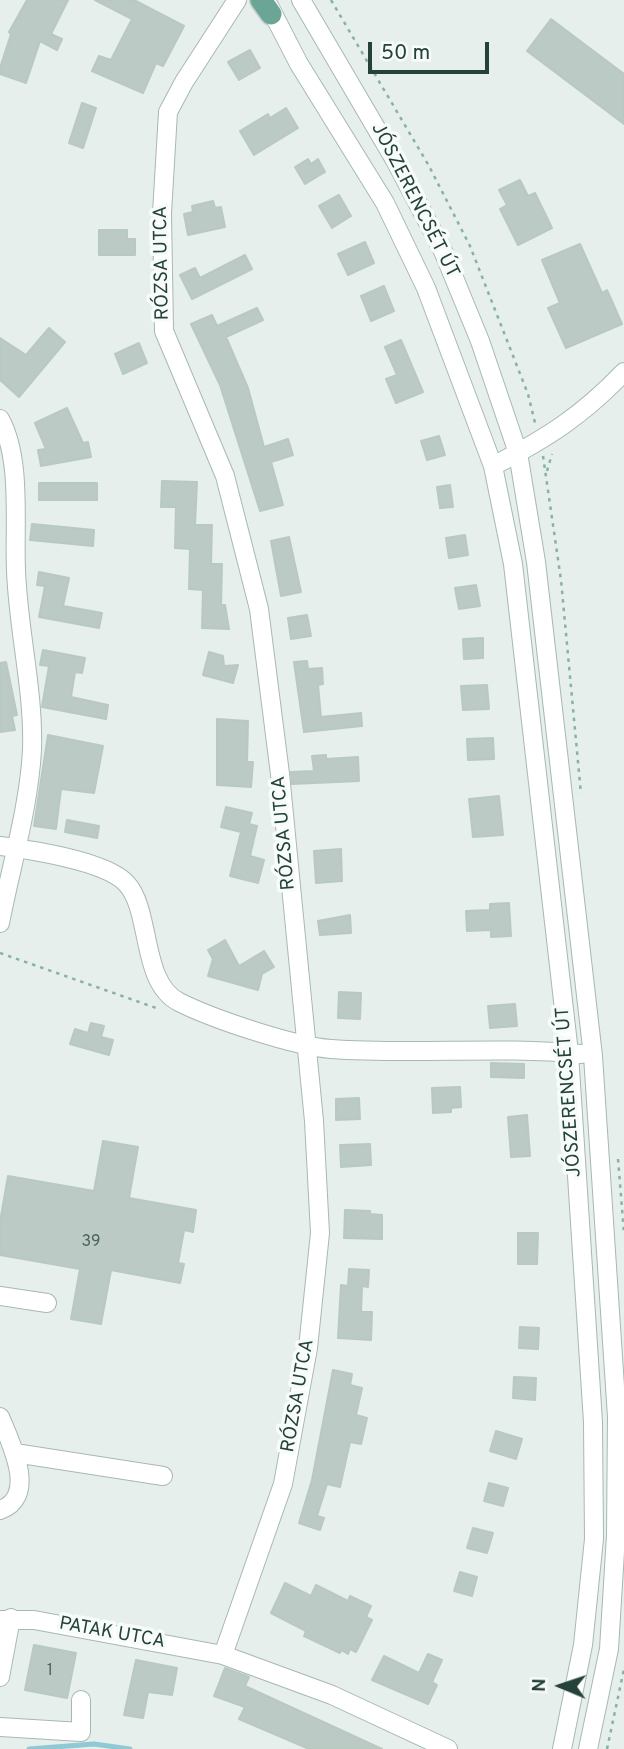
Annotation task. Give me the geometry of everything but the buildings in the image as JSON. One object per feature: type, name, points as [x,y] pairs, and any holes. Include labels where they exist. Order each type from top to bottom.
[{"type":"street","name":"RÓZSA UTCA","points":[[223,1655],[283,1484],[308,1348],[320,1233],[314,1121],[280,774],[259,609],[225,476],[164,331],[162,213],[168,112],[237,0]]},
{"type":"street","name":"JÓSZERENCSÉT ÚT","points":[[301,0],[396,162],[443,251],[480,341],[519,453],[536,562],[593,1055],[617,1417],[616,1535],[607,1668],[588,1749]]},
{"type":"street","name":"JÓSZERENCSÉT ÚT","points":[[266,5],[405,241],[447,338],[493,466],[513,564],[569,1053],[593,1422],[594,1539],[583,1645],[562,1749]]},
{"type":"street","points":[[493,466],[519,453],[547,445],[585,412],[624,372]]},
{"type":"street","points":[[0,419],[10,437],[13,462],[16,586],[27,668],[32,750],[7,847],[0,923]]},
{"type":"street","points":[[7,847],[81,863],[114,874],[128,884],[162,989],[171,997],[283,1040],[328,1049],[593,1055]]},
{"type":"street","points":[[0,1296],[47,1303]]},
{"type":"street","points":[[0,1417],[15,1453],[19,1492],[10,1506],[0,1510]]},
{"type":"street","points":[[15,1453],[163,1476]]},
{"type":"street","points":[[0,1677],[5,1619]]},
{"type":"street","name":"PATAK UTCA","points":[[5,1619],[223,1655],[332,1695],[448,1749]]},
{"type":"street","points":[[0,1727],[81,1732],[81,1700]]},
{"type":"path","points":[[331,0],[429,166],[470,246],[547,445],[547,480]]},
{"type":"path","points":[[0,953],[158,1008]]},
{"type":"path","points":[[607,1749],[624,1669]]},
{"type":"waterway","points":[[29,1749],[94,1744],[130,1749]]}]
